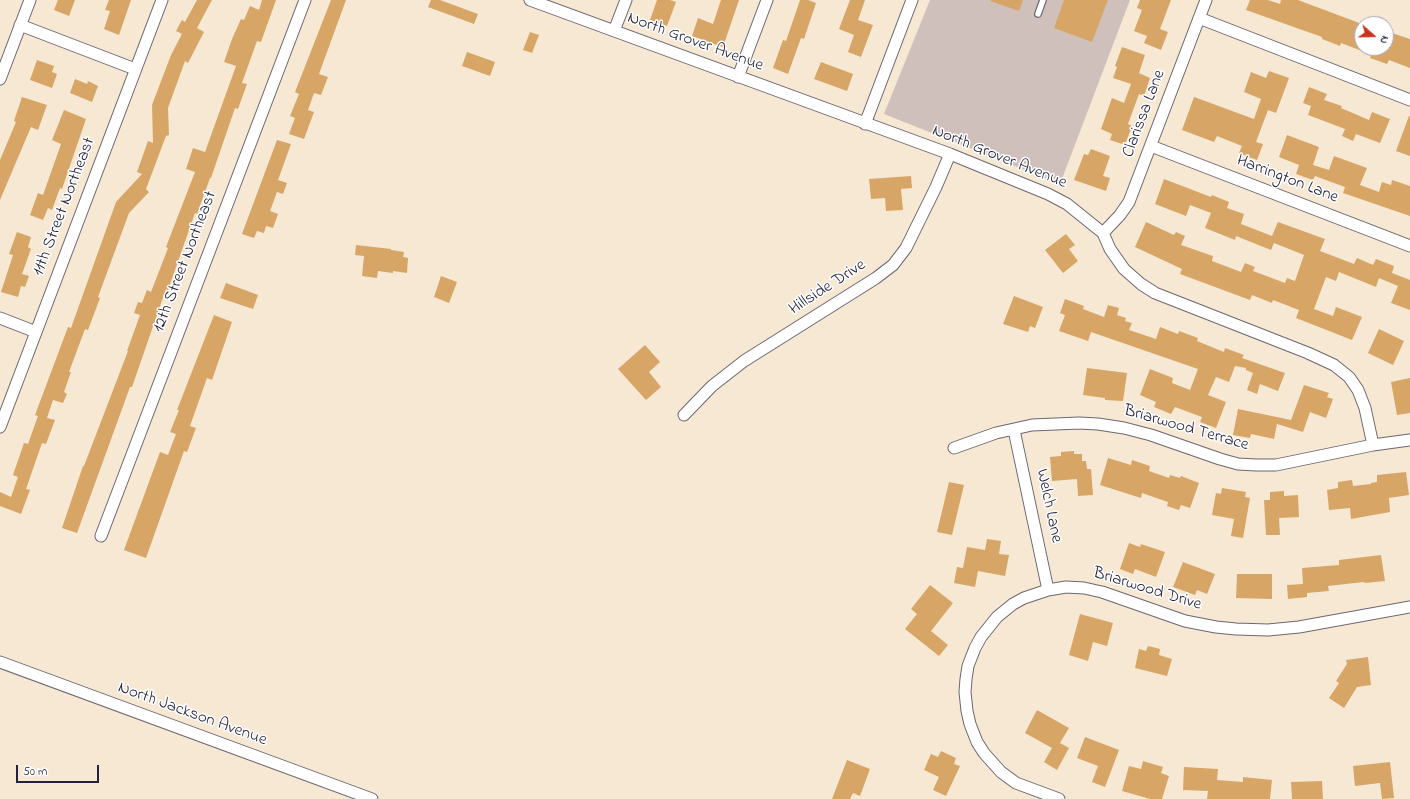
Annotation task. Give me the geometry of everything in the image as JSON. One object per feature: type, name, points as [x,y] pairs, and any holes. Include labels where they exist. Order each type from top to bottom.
[{"type":"street","points":[[0,79],[30,0]]},
{"type":"street","name":"11th Street Northeast","points":[[0,427],[162,0]]},
{"type":"street","name":"12th Street Northeast","points":[[100,536],[304,0]]},
{"type":"street","name":"North Grover Avenue","points":[[530,0],[864,124],[950,154],[1048,194],[1067,204],[1103,233],[1110,249],[1124,269],[1141,284],[1156,293],[1308,353],[1334,365],[1349,377],[1358,390],[1365,408],[1373,445]]},
{"type":"street","points":[[614,31],[626,0]]},
{"type":"street","points":[[738,77],[767,0]]},
{"type":"street","points":[[864,124],[912,0]]},
{"type":"street","name":"Clarissa Lane","points":[[1103,233],[1120,215],[1129,202],[1206,0]]},
{"type":"street","points":[[1200,18],[1410,100]]},
{"type":"street","points":[[20,25],[135,69]]},
{"type":"street","name":"Harrington Lane","points":[[1151,146],[1410,246]]},
{"type":"street","name":"Hillside Drive","points":[[684,416],[712,386],[744,361],[876,278],[892,265],[906,248],[936,187],[950,154]]},
{"type":"street","points":[[0,318],[36,332]]},
{"type":"street","name":"Briarwood Terrace","points":[[954,448],[996,433],[1032,425],[1056,423],[1098,424],[1124,428],[1151,435],[1220,459],[1238,464],[1256,465],[1276,465],[1373,445],[1410,440]]},
{"type":"street","name":"Welch Lane","points":[[1014,430],[1048,590]]},
{"type":"street","name":"Briarwood Drive","points":[[1059,799],[1016,783],[1001,772],[992,763],[977,742],[966,711],[965,692],[968,666],[975,648],[989,626],[997,617],[1013,604],[1036,593],[1048,590],[1066,587],[1084,588],[1102,592],[1185,621],[1216,627],[1268,630],[1299,627],[1410,607]]},
{"type":"street","name":"North Jackson Avenue","points":[[0,662],[372,799]]},
{"type":"lane","points":[[1038,14],[1042,0]]},
{"type":"shaded area","points":[[930,0],[1130,0],[1060,184],[884,114]]},
{"type":"building","points":[[58,0],[75,0],[69,16],[54,10]]},
{"type":"building","points":[[109,0],[131,0],[119,35],[104,29],[110,11],[105,10]]},
{"type":"building","points":[[197,0],[212,0],[197,28],[204,32],[188,63],[185,61],[168,108],[169,135],[166,136],[146,189],[149,192],[129,213],[98,297],[100,298],[88,330],[85,329],[69,372],[71,372],[64,392],[67,394],[63,403],[53,400],[47,418],[55,420],[46,444],[42,443],[26,489],[30,490],[21,514],[0,506],[0,492],[11,497],[18,477],[13,475],[24,443],[28,444],[38,416],[35,415],[68,327],[71,328],[116,202],[142,174],[137,172],[148,141],[153,143],[152,105],[171,55],[182,34],[176,31],[182,20],[185,22]]},
{"type":"building","points":[[262,0],[276,0],[261,42],[257,41],[242,83],[247,84],[238,109],[235,108],[211,178],[197,214],[195,213],[168,290],[166,289],[132,387],[130,387],[77,533],[62,528],[83,466],[128,351],[140,315],[134,313],[138,302],[142,303],[147,290],[151,292],[168,248],[166,247],[195,172],[186,169],[193,148],[205,152],[236,66],[224,62],[232,39],[241,19],[244,20],[250,6],[259,10]]},
{"type":"building","points":[[331,0],[346,0],[319,74],[328,77],[321,95],[314,93],[308,110],[314,112],[304,139],[289,134],[295,118],[290,116],[299,94],[295,92]]},
{"type":"building","points":[[431,0],[440,0],[478,14],[474,24],[428,7]]},
{"type":"building","points":[[657,0],[670,0],[676,2],[667,26],[650,20]]},
{"type":"building","points":[[721,0],[739,0],[723,47],[692,36],[698,18],[713,24]]},
{"type":"building","points":[[800,0],[808,0],[816,3],[804,39],[801,38],[788,74],[773,68],[783,40],[786,41]]},
{"type":"building","points":[[850,0],[865,0],[858,20],[873,25],[861,57],[848,52],[854,35],[839,29]]},
{"type":"building","points":[[1023,0],[1019,11],[990,1]]},
{"type":"building","points":[[1064,0],[1108,0],[1092,42],[1054,28]]},
{"type":"building","points":[[1140,0],[1171,0],[1160,29],[1168,32],[1161,50],[1144,43],[1147,36],[1134,31],[1142,10],[1137,8]]},
{"type":"building","points":[[1250,0],[1268,0],[1280,4],[1281,0],[1298,0],[1354,21],[1354,48],[1341,43],[1340,46],[1322,39],[1322,37],[1246,10]]},
{"type":"building","points":[[530,32],[539,35],[532,53],[523,50]]},
{"type":"building","points":[[1394,34],[1410,39],[1410,68],[1389,60],[1387,64],[1370,58],[1371,56],[1394,56]]},
{"type":"building","points":[[1122,47],[1145,55],[1139,73],[1150,78],[1144,96],[1139,94],[1128,124],[1132,126],[1125,145],[1110,140],[1112,134],[1101,129],[1112,98],[1124,103],[1131,84],[1113,78],[1117,67],[1115,66]]},
{"type":"building","points":[[467,52],[495,62],[490,76],[462,66]]},
{"type":"building","points":[[37,60],[54,66],[52,72],[57,74],[52,88],[30,80]]},
{"type":"building","points":[[821,62],[853,74],[847,91],[814,79]]},
{"type":"building","points":[[1269,71],[1289,78],[1276,113],[1268,110],[1256,142],[1263,144],[1257,160],[1239,153],[1242,146],[1217,136],[1214,142],[1182,130],[1194,97],[1254,119],[1261,99],[1244,92],[1251,72],[1266,78]]},
{"type":"building","points":[[75,79],[87,84],[88,81],[98,86],[92,102],[70,93]]},
{"type":"building","points":[[1309,87],[1327,94],[1324,100],[1342,106],[1341,108],[1369,120],[1372,112],[1390,119],[1380,143],[1356,134],[1353,141],[1342,136],[1345,129],[1308,115],[1311,106],[1303,103]]},
{"type":"building","points":[[22,97],[47,105],[38,130],[31,127],[0,200],[0,160],[16,122],[14,121]]},
{"type":"building","points":[[64,110],[86,119],[62,189],[60,188],[52,210],[48,208],[43,220],[30,215],[38,193],[43,195],[61,144],[52,140]]},
{"type":"building","points":[[1410,116],[1410,156],[1396,151]]},
{"type":"building","points":[[1287,135],[1319,147],[1313,165],[1329,170],[1334,156],[1367,168],[1360,185],[1379,192],[1382,182],[1391,185],[1392,180],[1410,186],[1410,216],[1343,193],[1345,187],[1315,176],[1313,180],[1296,174],[1299,165],[1279,157]]},
{"type":"building","points":[[277,140],[291,144],[278,180],[287,183],[283,194],[277,192],[270,211],[278,214],[273,228],[266,226],[264,233],[257,231],[254,238],[242,234]]},
{"type":"building","points":[[1091,149],[1110,156],[1103,176],[1110,178],[1106,191],[1074,180],[1084,154],[1088,155]]},
{"type":"building","points":[[911,176],[912,188],[901,189],[903,210],[886,211],[885,198],[871,199],[869,179]]},
{"type":"building","points":[[1164,179],[1211,197],[1212,195],[1229,202],[1227,208],[1244,214],[1241,224],[1272,236],[1278,222],[1325,239],[1320,251],[1354,264],[1357,258],[1373,265],[1376,259],[1394,266],[1392,273],[1410,280],[1410,310],[1391,303],[1398,286],[1379,278],[1376,287],[1339,272],[1336,281],[1326,277],[1314,309],[1333,316],[1336,307],[1362,317],[1352,340],[1296,318],[1299,310],[1273,300],[1272,303],[1252,295],[1250,300],[1180,274],[1182,269],[1135,247],[1146,222],[1174,235],[1176,232],[1185,236],[1181,245],[1213,256],[1212,261],[1241,272],[1245,263],[1255,267],[1253,271],[1285,283],[1287,278],[1295,281],[1304,255],[1274,243],[1271,250],[1236,236],[1235,240],[1205,228],[1211,213],[1190,205],[1186,216],[1155,204]]},
{"type":"building","points":[[17,232],[31,237],[28,247],[31,249],[22,274],[29,276],[25,287],[21,286],[18,297],[1,292],[13,255],[9,254]]},
{"type":"building","points":[[1066,234],[1075,245],[1069,249],[1078,261],[1063,273],[1045,250]]},
{"type":"building","points":[[356,245],[404,252],[403,257],[408,258],[407,273],[378,271],[377,278],[362,276],[364,256],[355,255]]},
{"type":"building","points":[[441,276],[457,282],[449,303],[434,297]]},
{"type":"building","points":[[226,283],[258,295],[253,309],[220,298]]},
{"type":"building","points":[[1014,296],[1043,307],[1035,328],[1030,326],[1028,332],[1003,324]]},
{"type":"building","points":[[1065,299],[1084,306],[1083,309],[1104,317],[1108,305],[1119,308],[1117,315],[1126,318],[1125,321],[1132,323],[1129,330],[1156,339],[1160,327],[1178,334],[1179,331],[1198,338],[1197,341],[1224,352],[1225,348],[1244,355],[1242,358],[1285,373],[1278,391],[1260,384],[1257,394],[1247,390],[1253,373],[1246,370],[1246,368],[1235,366],[1229,382],[1216,377],[1208,395],[1226,402],[1216,428],[1200,422],[1202,417],[1175,407],[1171,414],[1154,407],[1156,402],[1140,395],[1150,369],[1173,378],[1172,383],[1190,390],[1198,369],[1091,332],[1088,341],[1059,331],[1065,315],[1060,313]]},
{"type":"building","points":[[214,315],[232,322],[212,380],[207,378],[190,426],[196,428],[187,452],[184,451],[146,558],[124,550],[160,452],[168,455],[176,434],[170,432],[179,410],[177,410]]},
{"type":"building","points":[[1379,329],[1404,341],[1393,365],[1368,353]]},
{"type":"building","points":[[645,345],[660,362],[649,372],[661,387],[646,400],[618,369]]},
{"type":"building","points":[[1087,368],[1127,373],[1123,401],[1105,400],[1105,398],[1083,395]]},
{"type":"building","points":[[1410,378],[1410,413],[1397,415],[1391,382]]},
{"type":"building","points":[[1304,385],[1329,393],[1327,397],[1333,399],[1326,418],[1310,412],[1303,432],[1277,424],[1274,439],[1251,434],[1250,438],[1233,435],[1238,409],[1291,420]]},
{"type":"building","points":[[1074,451],[1074,454],[1082,454],[1082,461],[1086,461],[1087,469],[1091,469],[1093,495],[1078,496],[1077,479],[1052,481],[1050,457],[1061,456],[1061,452]]},
{"type":"building","points":[[1108,458],[1131,465],[1132,460],[1150,466],[1149,471],[1169,478],[1170,475],[1180,478],[1181,476],[1199,483],[1190,508],[1181,505],[1179,510],[1167,506],[1168,502],[1142,493],[1141,498],[1100,485]]},
{"type":"building","points":[[1406,472],[1409,495],[1389,498],[1390,512],[1351,519],[1350,508],[1329,510],[1327,490],[1338,488],[1338,482],[1352,480],[1353,486],[1371,484],[1377,482],[1377,475]]},
{"type":"building","points":[[949,482],[964,485],[952,535],[937,532]]},
{"type":"building","points":[[1222,488],[1246,492],[1245,497],[1250,498],[1243,538],[1231,536],[1234,519],[1212,515],[1216,493],[1221,494]]},
{"type":"building","points":[[1284,491],[1284,496],[1298,495],[1299,517],[1279,518],[1280,535],[1266,535],[1264,500],[1270,500],[1270,492]]},
{"type":"building","points":[[987,539],[1001,541],[999,554],[1009,555],[1005,576],[978,571],[975,587],[954,583],[957,567],[963,568],[967,547],[985,550]]},
{"type":"building","points":[[1129,543],[1140,547],[1141,544],[1165,552],[1156,577],[1135,569],[1133,574],[1120,569]]},
{"type":"building","points":[[1381,555],[1385,581],[1328,586],[1329,591],[1307,593],[1307,597],[1288,599],[1287,585],[1303,584],[1302,568],[1339,565],[1339,560]]},
{"type":"building","points":[[1183,562],[1215,574],[1207,594],[1197,590],[1195,595],[1173,587]]},
{"type":"building","points":[[1237,574],[1272,574],[1272,599],[1236,598]]},
{"type":"building","points":[[930,585],[953,603],[931,631],[948,645],[939,656],[905,629],[917,614],[911,609]]},
{"type":"building","points":[[1080,614],[1113,623],[1107,646],[1093,642],[1088,661],[1069,655]]},
{"type":"building","points":[[1148,646],[1160,649],[1159,655],[1172,659],[1167,676],[1135,668],[1139,649],[1146,651]]},
{"type":"building","points":[[1368,657],[1371,685],[1357,687],[1344,708],[1329,698],[1339,683],[1336,681],[1347,664],[1346,660]]},
{"type":"building","points":[[1037,710],[1069,728],[1060,743],[1069,748],[1057,770],[1044,762],[1052,748],[1025,733]]},
{"type":"building","points":[[1085,737],[1119,750],[1105,787],[1092,782],[1098,766],[1077,758]]},
{"type":"building","points":[[941,751],[956,758],[954,764],[960,766],[946,796],[933,790],[939,777],[924,770],[931,754],[938,757]]},
{"type":"building","points":[[847,760],[870,769],[860,796],[853,793],[850,799],[832,799]]},
{"type":"building","points":[[1143,761],[1163,767],[1161,773],[1169,776],[1162,799],[1150,799],[1122,791],[1129,766],[1141,769]]},
{"type":"building","points":[[1390,762],[1394,798],[1382,799],[1380,783],[1355,786],[1353,766]]},
{"type":"building","points":[[1184,767],[1218,769],[1217,780],[1243,782],[1243,777],[1272,780],[1270,799],[1207,799],[1208,791],[1183,790]]},
{"type":"building","points":[[1322,781],[1323,799],[1292,799],[1291,782]]}]
